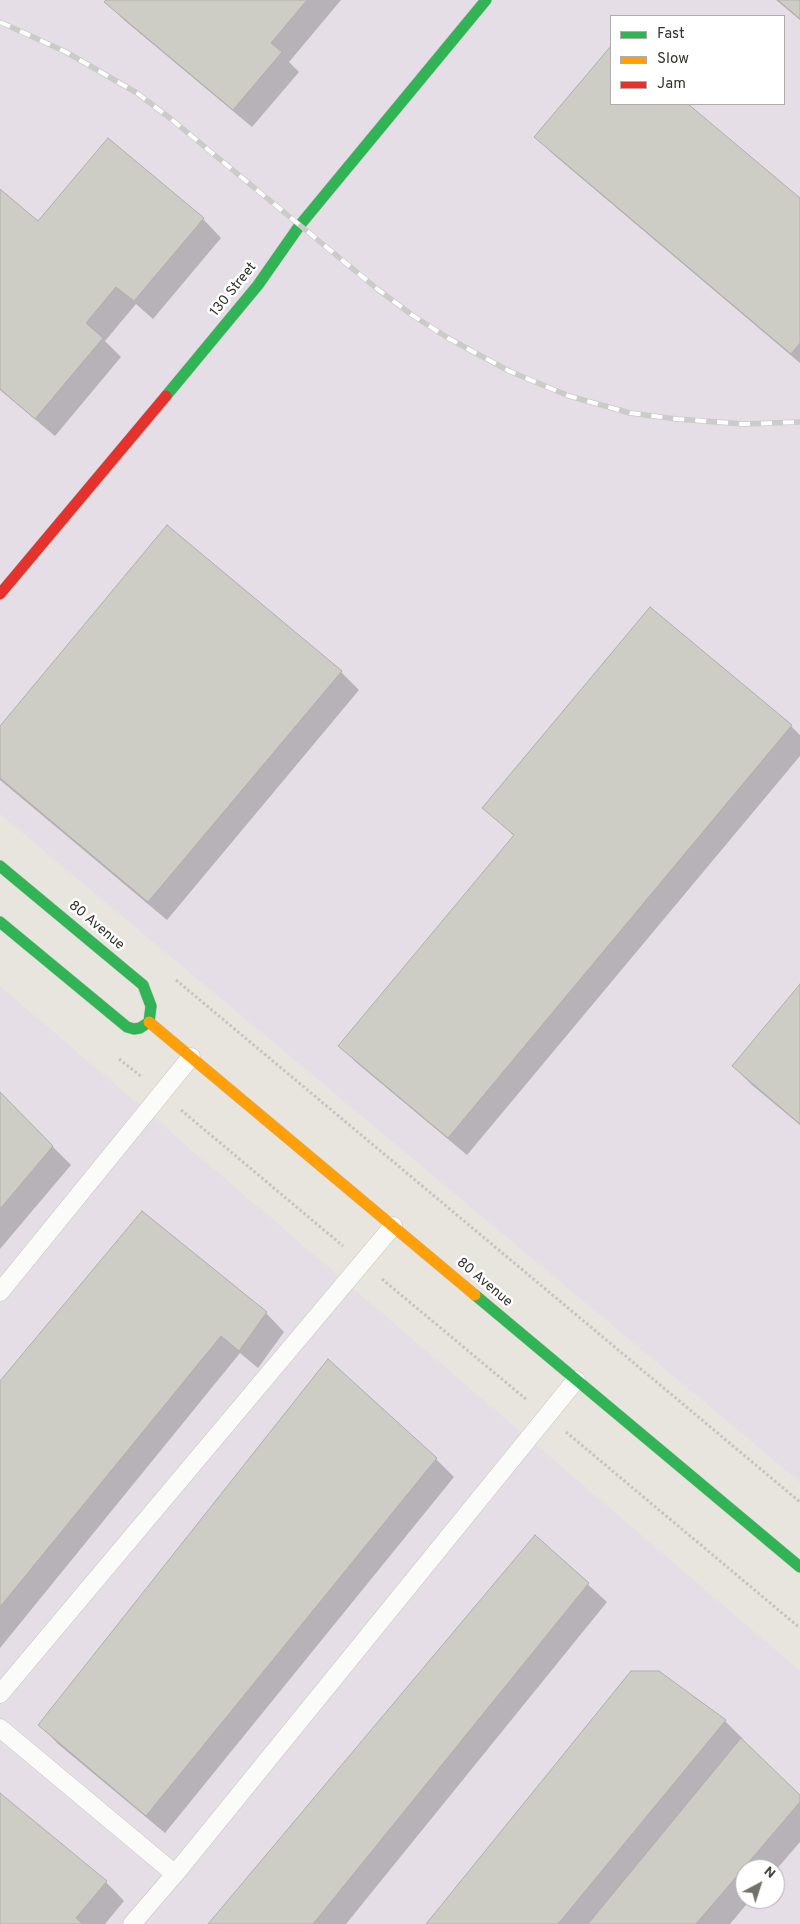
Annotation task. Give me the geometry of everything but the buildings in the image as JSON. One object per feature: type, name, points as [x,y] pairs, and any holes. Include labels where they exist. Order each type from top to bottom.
[{"type":"main road","name":"130 Street","points":[[0,594],[258,285],[300,225],[486,0]]},
{"type":"main road","name":"80 Avenue","points":[[0,866],[143,985],[151,1006],[149,1022],[800,1567]]},
{"type":"main road","points":[[0,922],[127,1028],[140,1028],[149,1022]]},
{"type":"lane","points":[[0,1292],[191,1057]]},
{"type":"lane","points":[[0,1694],[393,1226]]},
{"type":"lane","points":[[132,1924],[175,1874],[576,1380]]},
{"type":"lane","points":[[0,1728],[175,1874]]},
{"type":"path","points":[[172,977],[800,1502]]},
{"type":"path","points":[[116,1056],[800,1628]]},
{"type":"shaded area","points":[[0,0],[800,0],[800,1482],[0,814]]},
{"type":"shaded area","points":[[0,986],[800,1671],[800,1924],[0,1924]]},
{"type":"railway","points":[[0,22],[66,52],[137,93],[376,288],[412,315],[448,338],[509,371],[569,396],[630,413],[744,424],[800,422]]},
{"type":"traffic: fast","points":[[166,396],[258,285],[300,225],[486,0]]},
{"type":"traffic: fast","points":[[0,866],[143,985],[151,1006],[149,1022],[140,1028],[127,1027],[0,922]]},
{"type":"traffic: fast","points":[[475,1295],[800,1567]]},
{"type":"traffic: slow","points":[[149,1022],[475,1295]]},
{"type":"traffic: jam","points":[[0,594],[166,396]]}]
